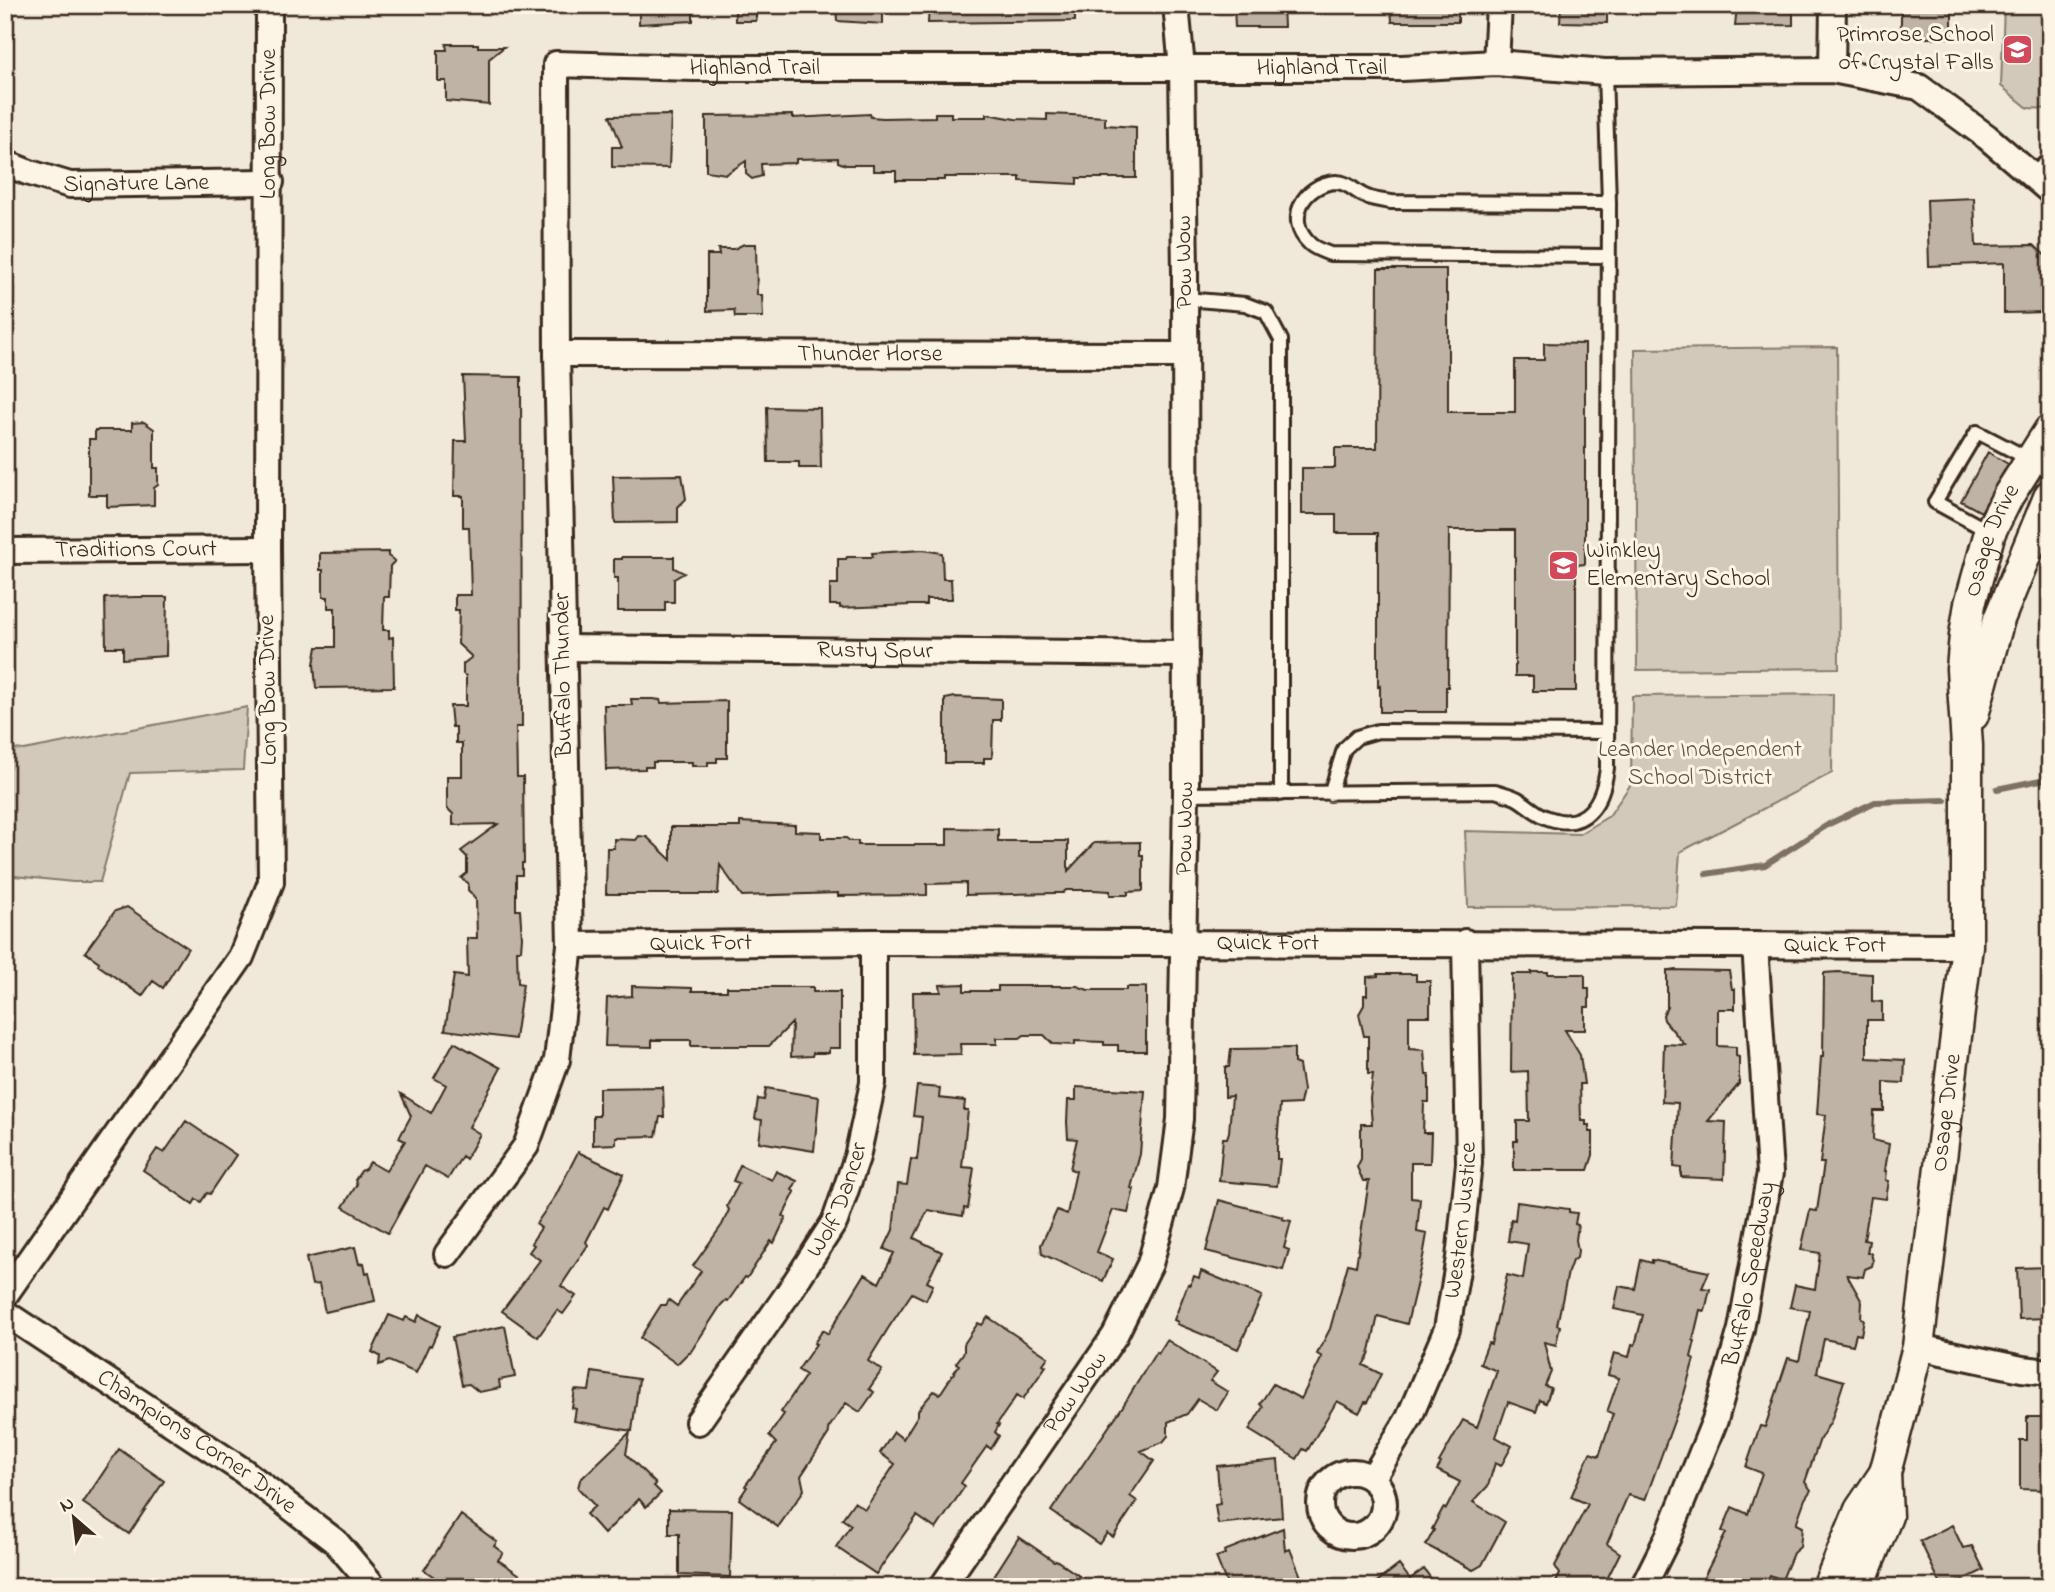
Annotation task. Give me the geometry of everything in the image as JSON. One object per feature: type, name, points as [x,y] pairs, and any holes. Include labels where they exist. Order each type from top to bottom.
[{"type":"street","name":"Long Bow Drive","points":[[5,1295],[241,957],[271,882],[268,549],[271,182],[269,5]]},
{"type":"street","name":"Pow Wow","points":[[942,1587],[1115,1335],[1150,1264],[1171,1188],[1180,1119],[1186,794],[1182,68],[1175,5]]},
{"type":"street","points":[[1496,63],[1499,5]]},
{"type":"street","points":[[1832,70],[1833,5]]},
{"type":"street","name":"Highland Trail","points":[[556,64],[694,68],[1402,68],[1496,63],[1605,72],[1832,70],[1919,87],[1987,138],[2041,184]]},
{"type":"street","name":"Buffalo Thunder","points":[[447,1254],[526,1146],[557,1060],[570,945],[557,355],[556,64]]},
{"type":"street","name":"Signature Lane","points":[[5,163],[70,185],[271,182]]},
{"type":"street","name":"Thunder Horse","points":[[557,355],[1185,355]]},
{"type":"street","name":"Osage Drive","points":[[1857,1587],[1887,1516],[1885,1473],[1918,1348],[1967,946],[1967,746],[1962,669],[1970,604],[1990,532],[2040,465],[2050,430]]},
{"type":"street","name":"Osage Drive","points":[[1967,746],[1977,693],[1998,619],[2050,495]]},
{"type":"street","name":"Traditions Court","points":[[5,551],[268,549]]},
{"type":"street","name":"Rusty Spur","points":[[563,648],[1186,654]]},
{"type":"street","name":"Wolf Dancer","points":[[698,1422],[835,1221],[857,1157],[873,1083],[873,942]]},
{"type":"street","name":"Quick Fort","points":[[570,945],[1465,942],[1967,946]]},
{"type":"street","name":"Western Justice","points":[[1372,1479],[1409,1418],[1447,1329],[1459,1258],[1469,1163],[1465,942]]},
{"type":"street","name":"Buffalo Speedway","points":[[1643,1587],[1668,1537],[1715,1420],[1741,1329],[1770,1173],[1755,945]]},
{"type":"street","name":"Champions Corner Drive","points":[[5,1312],[242,1470],[336,1542],[374,1587]]},
{"type":"street","points":[[1918,1348],[2050,1372]]},
{"type":"street","name":"Osage Drive","points":[[1828,1587],[1860,1510],[1885,1473]]},
{"type":"lane","points":[[1186,794],[1495,791],[1515,797],[1548,818],[1568,822],[1596,807],[1606,778],[1609,203],[1605,72]]},
{"type":"lane","points":[[2041,184],[2050,158]]},
{"type":"lane","points":[[1608,256],[1330,254],[1312,246],[1302,235],[1297,220],[1298,207],[1306,194],[1317,187],[1337,182],[1366,197],[1392,202],[1609,203]]},
{"type":"lane","points":[[1185,299],[1245,304],[1266,312],[1281,340],[1281,794]]},
{"type":"lane","points":[[1990,532],[1935,502],[1977,432],[2040,465]]},
{"type":"lane","points":[[1330,794],[1344,749],[1357,737],[1378,731],[1606,733]]},
{"type":"green space","name":"Primrose School of Crystal Falls","points":[[2004,5],[2050,5],[2050,109],[2028,108],[2001,86]]},
{"type":"green space","points":[[1837,347],[1839,668],[1637,670],[1635,349]]},
{"type":"green space","name":"Leander Independent School District","points":[[1833,694],[1832,773],[1680,852],[1676,906],[1468,907],[1465,831],[1579,834],[1609,816],[1631,784],[1632,696]]},
{"type":"green space","points":[[247,707],[243,770],[130,773],[100,882],[5,875],[5,748],[24,750]]},
{"type":"building","points":[[639,5],[693,5],[693,21],[639,24]]},
{"type":"building","points":[[735,5],[756,5],[756,21],[735,21]]},
{"type":"building","points":[[836,5],[883,5],[883,24],[837,21]]},
{"type":"building","points":[[929,5],[1075,5],[1075,21],[928,23]]},
{"type":"building","points":[[1283,5],[1284,27],[1235,27],[1234,6]]},
{"type":"building","points":[[1391,5],[1458,5],[1458,22],[1392,22]]},
{"type":"building","points":[[1561,5],[1607,5],[1607,23],[1560,22]]},
{"type":"building","points":[[1737,5],[1793,5],[1793,25],[1735,26]]},
{"type":"building","points":[[1901,5],[1952,5],[1952,38],[1901,38]]},
{"type":"building","points":[[446,44],[504,47],[489,59],[489,105],[446,101],[446,81],[438,81],[438,50],[447,50]]},
{"type":"building","points":[[935,113],[951,113],[951,117],[987,117],[987,114],[1015,119],[1047,120],[1047,114],[1105,117],[1105,125],[1136,127],[1136,178],[1077,178],[1077,184],[1020,181],[1020,177],[896,180],[896,171],[873,171],[873,165],[846,165],[838,162],[838,158],[796,159],[796,163],[761,164],[762,176],[752,179],[746,174],[746,161],[726,174],[706,171],[706,116],[793,115],[793,118],[870,114],[871,117],[883,118],[935,117]]},
{"type":"building","points":[[671,115],[669,168],[612,167],[612,147],[622,147],[610,116]]},
{"type":"building","points":[[1974,198],[1976,246],[2034,245],[2050,260],[2050,312],[2004,313],[2004,263],[1929,266],[1927,200]]},
{"type":"building","points":[[744,244],[756,244],[757,295],[762,295],[763,317],[735,317],[734,310],[707,311],[707,255],[719,255],[718,249],[734,249]]},
{"type":"building","points":[[1378,269],[1446,269],[1448,412],[1515,412],[1515,360],[1544,360],[1544,343],[1585,344],[1585,564],[1576,565],[1576,691],[1533,691],[1533,676],[1515,676],[1515,530],[1449,530],[1446,712],[1380,712],[1378,533],[1336,533],[1336,514],[1302,514],[1302,468],[1335,468],[1335,448],[1377,448]]},
{"type":"building","points":[[463,376],[521,377],[522,727],[516,727],[517,777],[523,777],[524,863],[522,875],[516,875],[516,910],[520,910],[522,937],[521,950],[517,950],[518,983],[523,984],[515,1039],[445,1030],[454,975],[468,977],[467,938],[477,938],[476,899],[468,890],[468,883],[461,878],[467,873],[467,857],[461,851],[498,824],[453,825],[453,814],[447,808],[447,776],[462,776],[462,743],[456,743],[456,727],[452,727],[450,706],[466,706],[466,676],[463,674],[463,664],[472,657],[458,644],[459,610],[455,610],[455,595],[471,595],[469,527],[463,527],[463,496],[454,496],[455,441],[466,441]]},
{"type":"building","points":[[767,407],[820,408],[821,468],[799,468],[799,462],[768,462]]},
{"type":"building","points":[[144,422],[154,429],[154,468],[158,468],[158,485],[154,488],[154,505],[107,507],[107,495],[89,495],[89,439],[95,439],[95,430],[132,430],[132,423]]},
{"type":"building","points":[[1988,452],[2008,464],[1981,512],[1961,501]]},
{"type":"building","points":[[682,475],[686,499],[678,507],[678,522],[615,523],[613,476]]},
{"type":"building","points":[[923,550],[942,553],[943,579],[951,579],[952,599],[926,599],[926,605],[840,608],[840,605],[830,605],[830,584],[838,584],[838,559],[873,557],[872,553]]},
{"type":"building","points":[[388,552],[388,556],[395,561],[390,566],[389,597],[384,597],[383,630],[389,630],[389,638],[393,637],[394,687],[316,688],[314,664],[317,647],[335,647],[335,608],[328,608],[328,597],[323,597],[320,553]]},
{"type":"building","points":[[674,557],[674,568],[684,573],[674,579],[674,602],[665,602],[665,611],[618,611],[618,578],[614,578],[614,559]]},
{"type":"building","points":[[167,597],[166,656],[123,659],[123,647],[106,647],[105,598]]},
{"type":"building","points":[[631,699],[653,699],[660,700],[661,703],[727,701],[727,758],[717,758],[717,762],[708,762],[708,766],[692,766],[692,762],[653,762],[653,767],[645,769],[606,770],[604,705],[632,705]]},
{"type":"building","points":[[945,699],[1001,699],[1001,720],[993,720],[992,758],[984,758],[984,763],[945,763]]},
{"type":"building","points":[[740,822],[795,825],[795,831],[821,832],[821,838],[846,838],[858,841],[858,845],[947,845],[947,828],[998,829],[998,841],[1068,841],[1068,871],[1094,843],[1140,842],[1140,855],[1143,855],[1143,891],[1128,892],[1128,895],[1110,895],[1110,891],[1066,890],[1063,893],[966,895],[966,883],[927,884],[927,895],[838,896],[838,893],[742,896],[720,865],[718,894],[606,894],[607,848],[614,848],[614,839],[636,840],[639,836],[647,837],[671,860],[671,827],[740,827]]},
{"type":"building","points":[[127,907],[188,948],[163,988],[153,981],[142,996],[98,965],[99,962],[85,952],[115,911]]},
{"type":"building","points":[[1667,970],[1729,971],[1732,989],[1735,989],[1735,1009],[1718,1009],[1718,1046],[1736,1047],[1736,1056],[1739,1057],[1739,1084],[1708,1121],[1726,1122],[1724,1179],[1681,1177],[1681,1168],[1674,1167],[1678,1103],[1662,1102],[1664,1044],[1685,1045],[1664,1020],[1667,1007]]},
{"type":"building","points":[[1824,973],[1872,974],[1872,1001],[1882,1002],[1882,1020],[1867,1020],[1867,1058],[1905,1060],[1904,1083],[1884,1082],[1884,1111],[1874,1111],[1873,1140],[1889,1144],[1885,1171],[1886,1180],[1889,1181],[1886,1199],[1871,1197],[1864,1240],[1869,1241],[1867,1253],[1871,1253],[1872,1266],[1865,1269],[1863,1277],[1847,1275],[1862,1302],[1861,1318],[1864,1319],[1861,1335],[1856,1334],[1853,1345],[1824,1339],[1817,1373],[1844,1381],[1831,1421],[1820,1439],[1805,1482],[1811,1490],[1796,1524],[1802,1527],[1800,1547],[1793,1553],[1782,1580],[1770,1575],[1764,1587],[1699,1587],[1726,1533],[1722,1531],[1732,1507],[1748,1514],[1762,1473],[1746,1467],[1760,1426],[1765,1427],[1788,1358],[1799,1361],[1810,1311],[1790,1307],[1795,1285],[1815,1289],[1820,1253],[1801,1250],[1810,1210],[1817,1211],[1824,1163],[1820,1163],[1826,1115],[1817,1114],[1823,1057]]},
{"type":"building","points":[[1378,974],[1416,974],[1416,981],[1430,981],[1430,1016],[1409,1016],[1409,1049],[1424,1050],[1426,1075],[1429,1075],[1429,1102],[1424,1102],[1423,1133],[1431,1133],[1430,1163],[1411,1163],[1411,1198],[1420,1199],[1417,1232],[1427,1234],[1407,1324],[1378,1316],[1369,1355],[1363,1365],[1381,1374],[1367,1403],[1365,1402],[1359,1413],[1337,1401],[1307,1451],[1303,1449],[1297,1459],[1249,1430],[1263,1407],[1260,1404],[1273,1384],[1301,1399],[1322,1357],[1317,1354],[1330,1329],[1348,1264],[1356,1266],[1369,1181],[1363,1181],[1357,1167],[1361,1159],[1361,1124],[1372,1124],[1370,1099],[1373,1074],[1368,1074],[1368,1036],[1364,1036],[1359,1014],[1364,1005],[1364,995],[1367,995],[1367,977]]},
{"type":"building","points":[[1512,974],[1582,974],[1585,976],[1585,988],[1589,988],[1589,1007],[1585,1007],[1585,1030],[1565,1030],[1580,1055],[1584,1084],[1580,1084],[1581,1121],[1586,1121],[1589,1132],[1593,1132],[1593,1155],[1588,1170],[1514,1170],[1517,1121],[1529,1121],[1528,1071],[1511,1072]]},
{"type":"building","points":[[964,984],[964,991],[998,991],[998,986],[1077,986],[1088,990],[1146,987],[1146,1051],[1118,1051],[1118,1045],[1104,1045],[1104,1042],[1075,1041],[1075,1045],[1053,1044],[1044,1035],[1024,1035],[1020,1038],[997,1038],[997,1044],[960,1044],[961,1054],[914,1055],[913,992],[941,992],[940,985]]},
{"type":"building","points":[[632,986],[692,988],[692,991],[727,991],[727,987],[813,987],[813,992],[840,992],[840,1048],[829,1048],[829,1053],[791,1057],[792,1023],[769,1046],[691,1046],[691,1040],[652,1040],[652,1047],[605,1046],[607,998],[632,996]]},
{"type":"building","points":[[454,1042],[501,1068],[469,1127],[480,1134],[466,1159],[462,1156],[448,1179],[425,1166],[388,1233],[343,1207],[357,1184],[355,1180],[361,1171],[370,1162],[386,1171],[405,1141],[399,1138],[411,1116],[401,1094],[431,1113],[446,1085],[434,1078]]},
{"type":"building","points":[[1294,1048],[1294,1063],[1299,1065],[1303,1090],[1300,1104],[1280,1105],[1277,1186],[1219,1181],[1223,1138],[1227,1138],[1229,1132],[1232,1096],[1225,1097],[1225,1067],[1229,1067],[1231,1049]]},
{"type":"building","points":[[917,1086],[940,1088],[939,1098],[965,1101],[964,1110],[968,1110],[962,1167],[974,1168],[968,1209],[964,1208],[963,1216],[928,1210],[914,1238],[942,1252],[927,1282],[933,1285],[926,1300],[912,1293],[889,1327],[868,1361],[882,1370],[869,1389],[874,1392],[860,1412],[846,1403],[801,1476],[804,1490],[778,1527],[739,1499],[747,1487],[745,1486],[776,1443],[769,1436],[784,1414],[781,1412],[806,1375],[798,1370],[816,1344],[814,1343],[823,1330],[828,1334],[865,1274],[879,1283],[894,1253],[884,1249],[893,1230],[898,1184],[907,1185],[911,1159],[917,1160],[922,1117],[913,1116]]},
{"type":"building","points":[[663,1087],[664,1117],[660,1117],[656,1136],[616,1137],[616,1144],[593,1145],[593,1116],[599,1116],[599,1088]]},
{"type":"building","points":[[1076,1087],[1145,1091],[1140,1154],[1128,1213],[1113,1210],[1097,1252],[1113,1259],[1103,1281],[1042,1254],[1041,1245],[1057,1210],[1067,1214],[1076,1171],[1070,1169],[1077,1139],[1068,1138],[1067,1122],[1068,1100],[1076,1100]]},
{"type":"building","points":[[766,1088],[819,1097],[814,1151],[759,1142],[762,1120],[755,1119],[758,1099],[764,1100]]},
{"type":"building","points":[[186,1121],[236,1155],[210,1194],[207,1193],[201,1202],[196,1199],[193,1204],[143,1170],[157,1149],[164,1153]]},
{"type":"building","points":[[578,1152],[624,1174],[608,1209],[604,1207],[586,1242],[588,1245],[561,1286],[576,1296],[563,1314],[557,1310],[538,1337],[502,1311],[540,1260],[529,1252],[534,1245],[531,1243],[541,1228],[536,1224],[556,1195]]},
{"type":"building","points":[[740,1165],[772,1180],[776,1171],[797,1181],[792,1190],[795,1192],[774,1243],[771,1241],[747,1278],[745,1277],[728,1301],[721,1305],[690,1353],[677,1364],[640,1338],[661,1305],[666,1305],[669,1300],[677,1306],[701,1271],[693,1266],[722,1225],[729,1210],[727,1206],[739,1183],[733,1181]]},
{"type":"building","points":[[1219,1200],[1291,1221],[1284,1248],[1289,1250],[1283,1270],[1206,1251]]},
{"type":"building","points":[[1517,1202],[1569,1209],[1569,1212],[1577,1213],[1575,1224],[1578,1225],[1578,1250],[1577,1258],[1572,1261],[1568,1272],[1557,1325],[1560,1326],[1556,1345],[1544,1342],[1551,1372],[1545,1386],[1551,1388],[1546,1403],[1540,1400],[1536,1412],[1508,1402],[1496,1437],[1512,1446],[1501,1466],[1495,1463],[1488,1486],[1473,1502],[1505,1522],[1482,1565],[1473,1570],[1426,1545],[1443,1508],[1446,1509],[1460,1482],[1437,1470],[1441,1463],[1439,1462],[1463,1420],[1477,1427],[1497,1371],[1480,1364],[1488,1343],[1491,1344],[1507,1275],[1523,1279],[1528,1244],[1508,1241]]},
{"type":"building","points":[[355,1247],[359,1264],[364,1263],[366,1273],[369,1272],[375,1301],[325,1312],[319,1284],[312,1285],[306,1258]]},
{"type":"building","points":[[1641,1260],[1709,1272],[1702,1288],[1710,1289],[1705,1311],[1700,1310],[1693,1340],[1695,1341],[1691,1357],[1694,1359],[1645,1500],[1628,1495],[1607,1544],[1620,1553],[1603,1587],[1564,1587],[1556,1582],[1560,1574],[1555,1566],[1588,1504],[1571,1497],[1590,1453],[1599,1456],[1613,1414],[1607,1412],[1619,1378],[1608,1375],[1614,1353],[1629,1357],[1643,1315],[1614,1309],[1619,1286],[1635,1289]]},
{"type":"building","points":[[2050,1267],[2050,1318],[2019,1319],[2017,1268]]},
{"type":"building","points":[[1201,1271],[1262,1296],[1238,1349],[1177,1324],[1174,1320],[1188,1284],[1190,1285],[1194,1276],[1199,1278]]},
{"type":"building","points":[[389,1315],[404,1321],[406,1317],[416,1322],[419,1315],[440,1326],[416,1373],[389,1361],[379,1365],[380,1356],[372,1352]]},
{"type":"building","points":[[988,1317],[1048,1357],[1043,1364],[1046,1366],[1023,1399],[1017,1395],[997,1424],[999,1425],[995,1432],[999,1436],[991,1449],[987,1446],[961,1483],[965,1486],[936,1529],[917,1516],[876,1574],[836,1547],[851,1525],[842,1519],[854,1502],[865,1509],[895,1464],[880,1453],[894,1432],[903,1439],[918,1415],[918,1410],[934,1391],[940,1394],[959,1365],[956,1363],[964,1352],[964,1344],[978,1323],[982,1325]]},
{"type":"building","points":[[505,1326],[515,1377],[499,1380],[500,1388],[479,1392],[469,1384],[462,1385],[452,1337]]},
{"type":"building","points":[[1167,1340],[1217,1372],[1210,1381],[1228,1392],[1217,1410],[1198,1399],[1187,1414],[1168,1422],[1168,1436],[1163,1442],[1141,1451],[1154,1461],[1130,1496],[1137,1501],[1113,1537],[1107,1533],[1099,1544],[1051,1511],[1123,1406],[1156,1352],[1158,1354]]},
{"type":"building","points":[[592,1372],[639,1379],[632,1431],[574,1421],[576,1409],[572,1408],[575,1390],[589,1391]]},
{"type":"building","points":[[2027,1417],[2050,1417],[2050,1490],[2020,1489],[2020,1440],[2027,1440]]},
{"type":"building","points":[[630,1432],[626,1454],[656,1484],[654,1486],[661,1493],[646,1507],[639,1499],[604,1534],[586,1514],[595,1506],[578,1488],[580,1480]]},
{"type":"building","points":[[119,1449],[164,1481],[129,1534],[83,1503]]},
{"type":"building","points":[[1278,1460],[1282,1517],[1218,1524],[1215,1505],[1220,1504],[1217,1466]]},
{"type":"building","points":[[669,1509],[732,1510],[730,1577],[679,1575],[679,1534],[669,1534]]},
{"type":"building","points":[[461,1515],[497,1542],[494,1546],[503,1553],[498,1560],[538,1587],[449,1587],[424,1570]]},
{"type":"building","points":[[1952,1525],[1963,1548],[1972,1546],[1984,1570],[1959,1582],[1961,1587],[1942,1587],[1920,1541]]},
{"type":"building","points":[[1283,1528],[1285,1551],[1290,1549],[1305,1587],[1228,1587],[1216,1557],[1225,1554],[1224,1551]]},
{"type":"building","points":[[1019,1537],[1056,1560],[1095,1587],[987,1587]]},
{"type":"building","points":[[1399,1565],[1410,1579],[1424,1569],[1437,1587],[1370,1587]]},
{"type":"waterway","points":[[1997,789],[2050,778]]},
{"type":"waterway","points":[[1706,874],[1765,865],[1829,824],[1875,802],[1945,800]]},
{"type":"place","name":"Primrose School of Crystal Falls","points":[[2017,49]]},
{"type":"place","name":"Winkley Elementary School","points":[[1563,565]]}]
